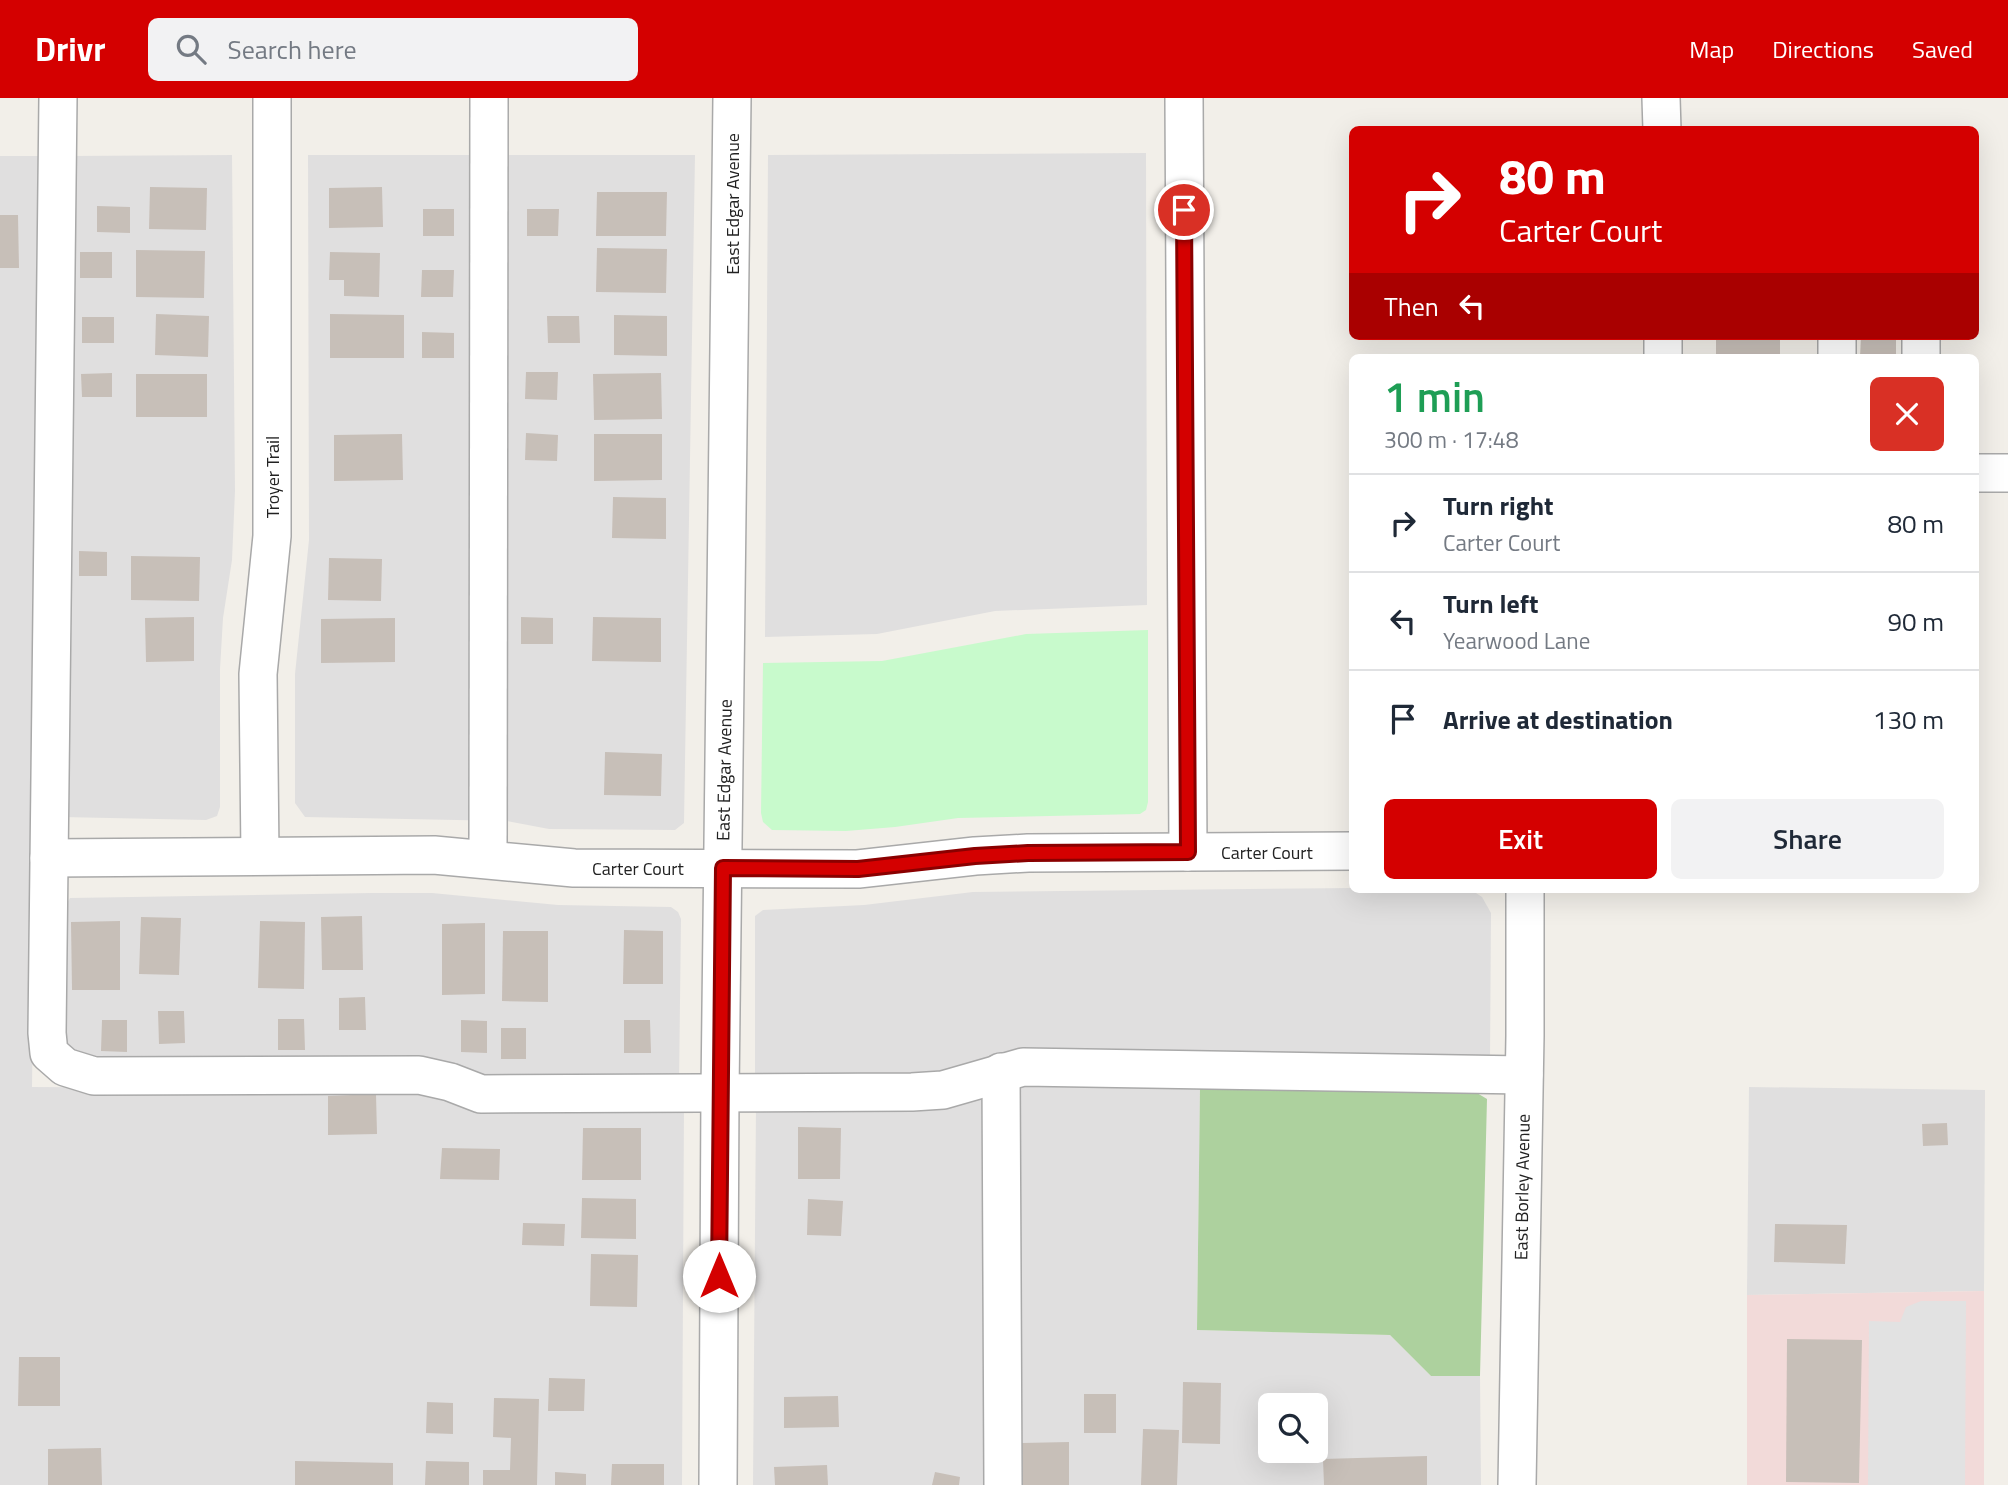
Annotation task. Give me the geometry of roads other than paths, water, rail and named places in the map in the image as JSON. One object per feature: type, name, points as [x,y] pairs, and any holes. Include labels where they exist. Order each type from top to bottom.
[{"type":"street","points":[[58,98],[47,1034],[49,1053],[65,1068],[94,1076],[419,1075],[450,1082],[481,1094],[912,1092],[943,1090],[1023,1067],[1524,1074]]},
{"type":"street","name":"Troyer Trail","points":[[260,855],[258,674],[272,536],[272,98]]},
{"type":"street","points":[[488,859],[489,98]]},
{"type":"street","name":"East Edgar Avenue","points":[[718,1485],[720,1092],[733,98]]},
{"type":"street","points":[[1184,98],[1188,852]]},
{"type":"street","points":[[1661,98],[1662,126]]},
{"type":"street","points":[[1979,473],[2008,473]]},
{"type":"street","name":"Carter Court","points":[[49,858],[434,855],[574,868],[858,869],[1028,853],[1349,851]]},
{"type":"street","name":"East Borley Avenue","points":[[1517,1485],[1525,893]]},
{"type":"street","points":[[1001,1072],[1003,1485]]}]
